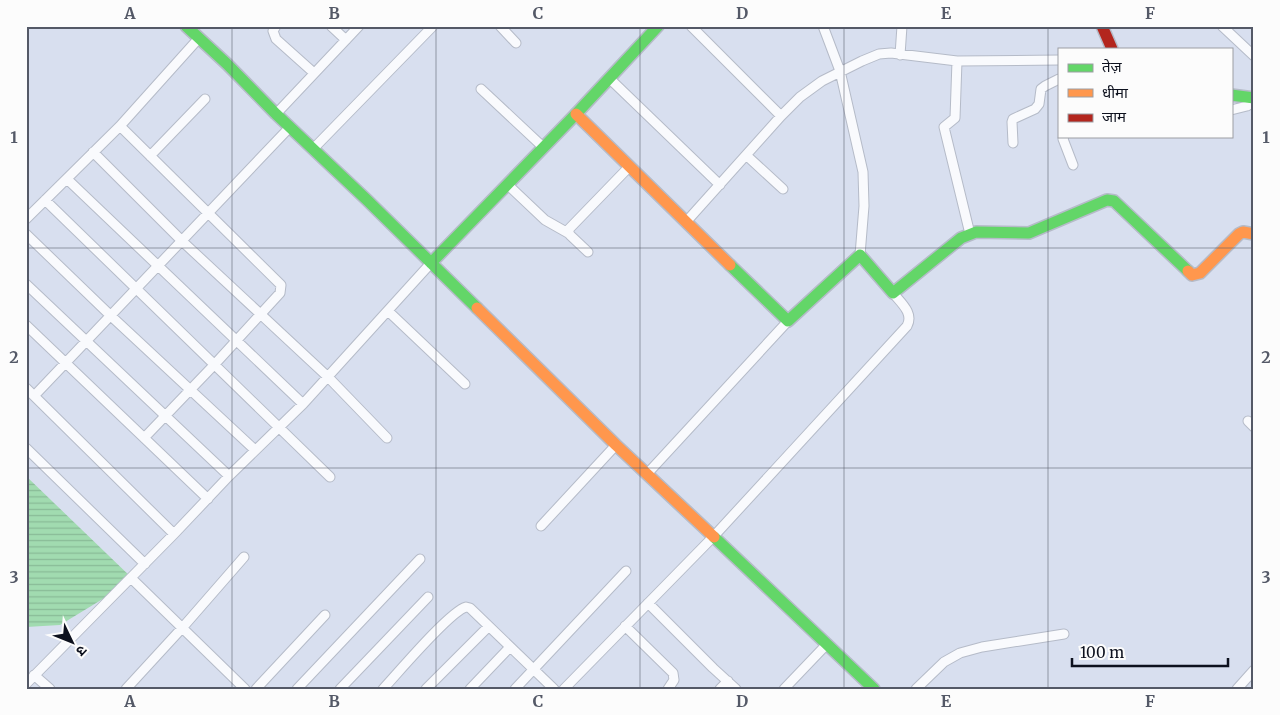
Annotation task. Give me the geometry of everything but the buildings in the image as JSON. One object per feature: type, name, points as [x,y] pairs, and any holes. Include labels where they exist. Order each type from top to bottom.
[{"type":"street","points":[[186,26],[616,445],[874,689]]},
{"type":"street","points":[[276,26],[273,30],[276,39],[314,73]]},
{"type":"street","points":[[331,26],[346,40]]},
{"type":"street","points":[[276,114],[359,26]]},
{"type":"street","points":[[313,149],[433,26]]},
{"type":"street","points":[[500,26],[516,43]]},
{"type":"street","points":[[26,684],[132,578],[229,476],[328,378],[431,263],[576,114],[658,26]]},
{"type":"street","points":[[691,26],[781,116]]},
{"type":"street","points":[[647,474],[788,321],[860,255],[864,206],[863,172],[840,71],[823,26]]},
{"type":"street","points":[[900,55],[902,26]]},
{"type":"street","points":[[1102,26],[1112,48]]},
{"type":"street","points":[[1222,26],[1254,56]]},
{"type":"street","points":[[26,219],[120,126],[198,38]]},
{"type":"street","points":[[686,222],[800,97],[840,71],[879,54],[891,53],[957,61],[1058,60]]},
{"type":"street","points":[[957,61],[955,118],[944,127],[970,234]]},
{"type":"street","points":[[609,78],[720,185]]},
{"type":"street","points":[[1014,143],[1013,119],[1035,109],[1039,104],[1041,89],[1058,80]]},
{"type":"street","points":[[480,89],[543,147]]},
{"type":"street","points":[[1232,94],[1254,100]]},
{"type":"street","points":[[150,156],[205,100]]},
{"type":"street","points":[[1232,110],[1247,106],[1254,100]]},
{"type":"street","points":[[576,114],[788,321]]},
{"type":"street","points":[[120,126],[281,285],[280,293],[144,438]]},
{"type":"street","points":[[34,396],[183,242],[290,127]]},
{"type":"street","points":[[1063,138],[1073,165]]},
{"type":"street","points":[[93,152],[183,242],[328,378],[387,438]]},
{"type":"street","points":[[746,155],[783,189]]},
{"type":"street","points":[[568,233],[573,224],[630,167]]},
{"type":"street","points":[[67,179],[303,404]]},
{"type":"street","points":[[507,184],[545,220],[568,233],[588,252]]},
{"type":"street","points":[[45,200],[330,477]]},
{"type":"street","points":[[893,293],[961,238],[970,234],[976,232],[1029,233],[1107,200],[1112,200],[1192,275],[1200,273],[1235,237],[1243,232],[1254,234]]},
{"type":"street","points":[[26,234],[255,450]]},
{"type":"street","points":[[564,689],[714,536],[907,326],[910,321],[909,314],[860,255]]},
{"type":"street","points":[[26,284],[229,476]]},
{"type":"street","points":[[388,311],[465,384]]},
{"type":"street","points":[[26,325],[208,499]]},
{"type":"street","points":[[26,388],[174,534]]},
{"type":"street","points":[[541,526],[616,445]]},
{"type":"street","points":[[26,448],[145,564]]},
{"type":"street","points":[[126,689],[244,557]]},
{"type":"street","points":[[297,689],[420,559]]},
{"type":"street","points":[[515,689],[626,571]]},
{"type":"street","points":[[132,578],[245,689]]},
{"type":"street","points":[[340,689],[428,597]]},
{"type":"street","points":[[648,603],[712,668],[736,689]]},
{"type":"street","points":[[383,689],[460,609],[466,607],[470,608],[554,689]]},
{"type":"street","points":[[256,689],[326,615]]},
{"type":"street","points":[[625,626],[673,673],[674,680],[668,689]]},
{"type":"street","points":[[426,689],[488,627]]},
{"type":"street","points":[[916,689],[944,662],[960,653],[982,647],[1064,634]]},
{"type":"street","points":[[784,689],[827,644]]},
{"type":"street","points":[[470,689],[510,647]]},
{"type":"street","points":[[1236,689],[1254,670]]},
{"type":"street","points":[[34,675],[50,689]]},
{"type":"street","points":[[720,689],[728,681]]},
{"type":"shaded area","points":[[26,476],[134,580],[60,625],[26,627]]},
{"type":"traffic: fast","points":[[186,26],[477,308]]},
{"type":"traffic: fast","points":[[431,263],[576,114],[658,26]]},
{"type":"traffic: fast","points":[[1232,95],[1254,98]]},
{"type":"traffic: fast","points":[[730,265],[788,321],[860,255],[893,293],[961,238],[976,232],[1029,233],[1107,200],[1114,201],[1188,271]]},
{"type":"traffic: fast","points":[[714,537],[874,689]]},
{"type":"traffic: slow","points":[[576,114],[730,265]]},
{"type":"traffic: slow","points":[[1188,271],[1192,275],[1200,273],[1239,234],[1243,232],[1254,234]]},
{"type":"traffic: slow","points":[[477,308],[616,445],[714,537]]},
{"type":"traffic: jam","points":[[1102,26],[1112,48]]}]
